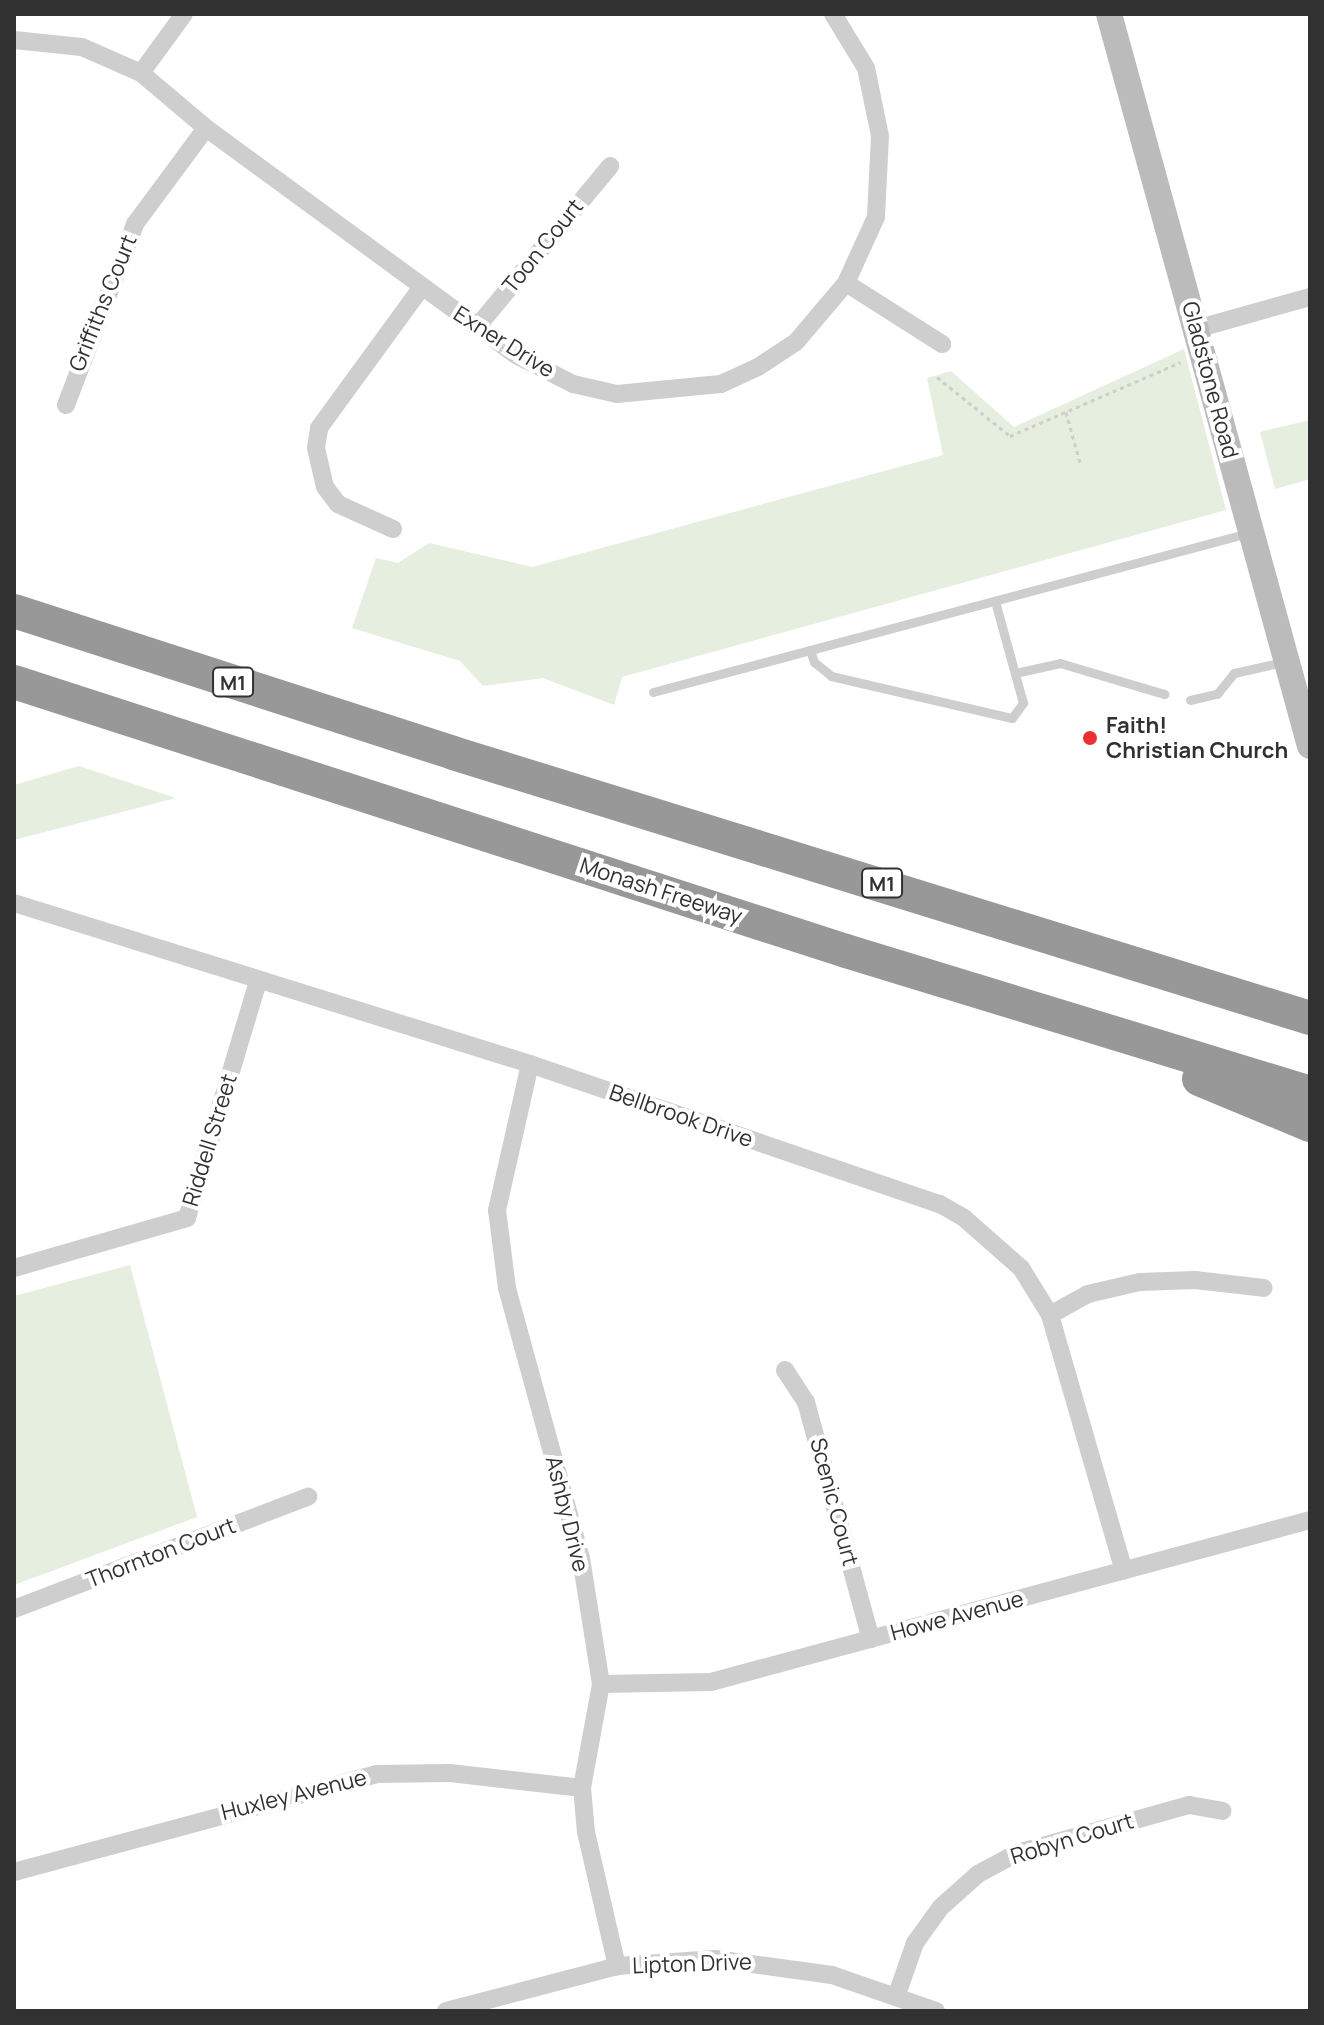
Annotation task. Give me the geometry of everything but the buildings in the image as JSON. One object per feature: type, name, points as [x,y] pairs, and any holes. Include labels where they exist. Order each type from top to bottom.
[{"type":"highway","name":"M1","points":[[14,611],[453,753],[1310,1018]]},
{"type":"highway","name":"Monash Freeway","points":[[14,682],[1044,1012],[1310,1093]]},
{"type":"highway","points":[[1044,1012],[1310,1125]]},
{"type":"main road","name":"Gladstone Road","points":[[1109,14],[1310,746]]},
{"type":"street","points":[[141,73],[184,14]]},
{"type":"street","name":"Exner Drive","points":[[14,40],[82,47],[141,73],[206,128],[516,355],[573,384],[617,394],[721,384],[796,342],[846,283],[876,217],[880,136],[866,68],[833,14]]},
{"type":"street","name":"Griffiths Court","points":[[66,405],[135,224],[206,128]]},
{"type":"street","name":"Toon Court","points":[[477,327],[610,166]]},
{"type":"street","points":[[846,283],[942,344]]},
{"type":"street","points":[[393,529],[338,504],[325,487],[316,448],[319,428],[421,288]]},
{"type":"street","points":[[1196,329],[1310,297]]},
{"type":"street","name":"Bellbrook Drive","points":[[14,903],[530,1064],[940,1204],[992,1237],[1021,1268],[1050,1315],[1124,1571]]},
{"type":"street","name":"Riddell Street","points":[[14,1268],[187,1218],[258,981]]},
{"type":"street","name":"Ashby Drive","points":[[530,1064],[497,1210],[507,1288],[581,1558],[601,1684],[582,1788],[586,1832],[617,1966]]},
{"type":"street","points":[[1050,1315],[1088,1294],[1140,1282],[1195,1280],[1264,1288]]},
{"type":"street","name":"Scenic Court","points":[[785,1370],[806,1402],[871,1639]]},
{"type":"street","name":"Thornton Court","points":[[14,1609],[308,1497]]},
{"type":"street","name":"Howe Avenue","points":[[601,1684],[711,1682],[1310,1520]]},
{"type":"street","name":"Huxley Avenue","points":[[14,1871],[376,1774],[450,1773],[582,1788]]},
{"type":"street","name":"Robyn Court","points":[[896,1997],[915,1943],[941,1907],[978,1874],[1017,1853],[1165,1811],[1189,1805],[1222,1811]]},
{"type":"street","name":"Lipton Drive","points":[[446,2011],[617,1966],[672,1960],[766,1962],[832,1975],[936,2011]]},
{"type":"lane","points":[[653,692],[1252,532]]},
{"type":"lane","points":[[810,650],[814,662],[831,676],[1003,719],[1023,710],[995,601]]},
{"type":"lane","points":[[1190,700],[1205,700],[1234,673],[1287,661]]},
{"type":"lane","points":[[1015,673],[1060,663],[1164,694]]},
{"type":"path","points":[[937,377],[1010,436],[1187,360]]},
{"type":"path","points":[[1066,412],[1081,466]]},
{"type":"green space","points":[[1184,349],[1226,510],[622,677],[614,705],[543,678],[483,686],[460,661],[352,628],[376,558],[398,563],[429,543],[532,567],[943,455],[927,378],[951,371],[1014,427]]},
{"type":"green space","points":[[1310,420],[1310,479],[1275,489],[1260,432]]},
{"type":"green space","points":[[79,766],[176,798],[14,840],[14,785]]},
{"type":"green space","points":[[130,1265],[197,1517],[14,1585],[14,1296]]},
{"type":"place","name":"Faith! Christian Church","points":[[1090,738]]}]
